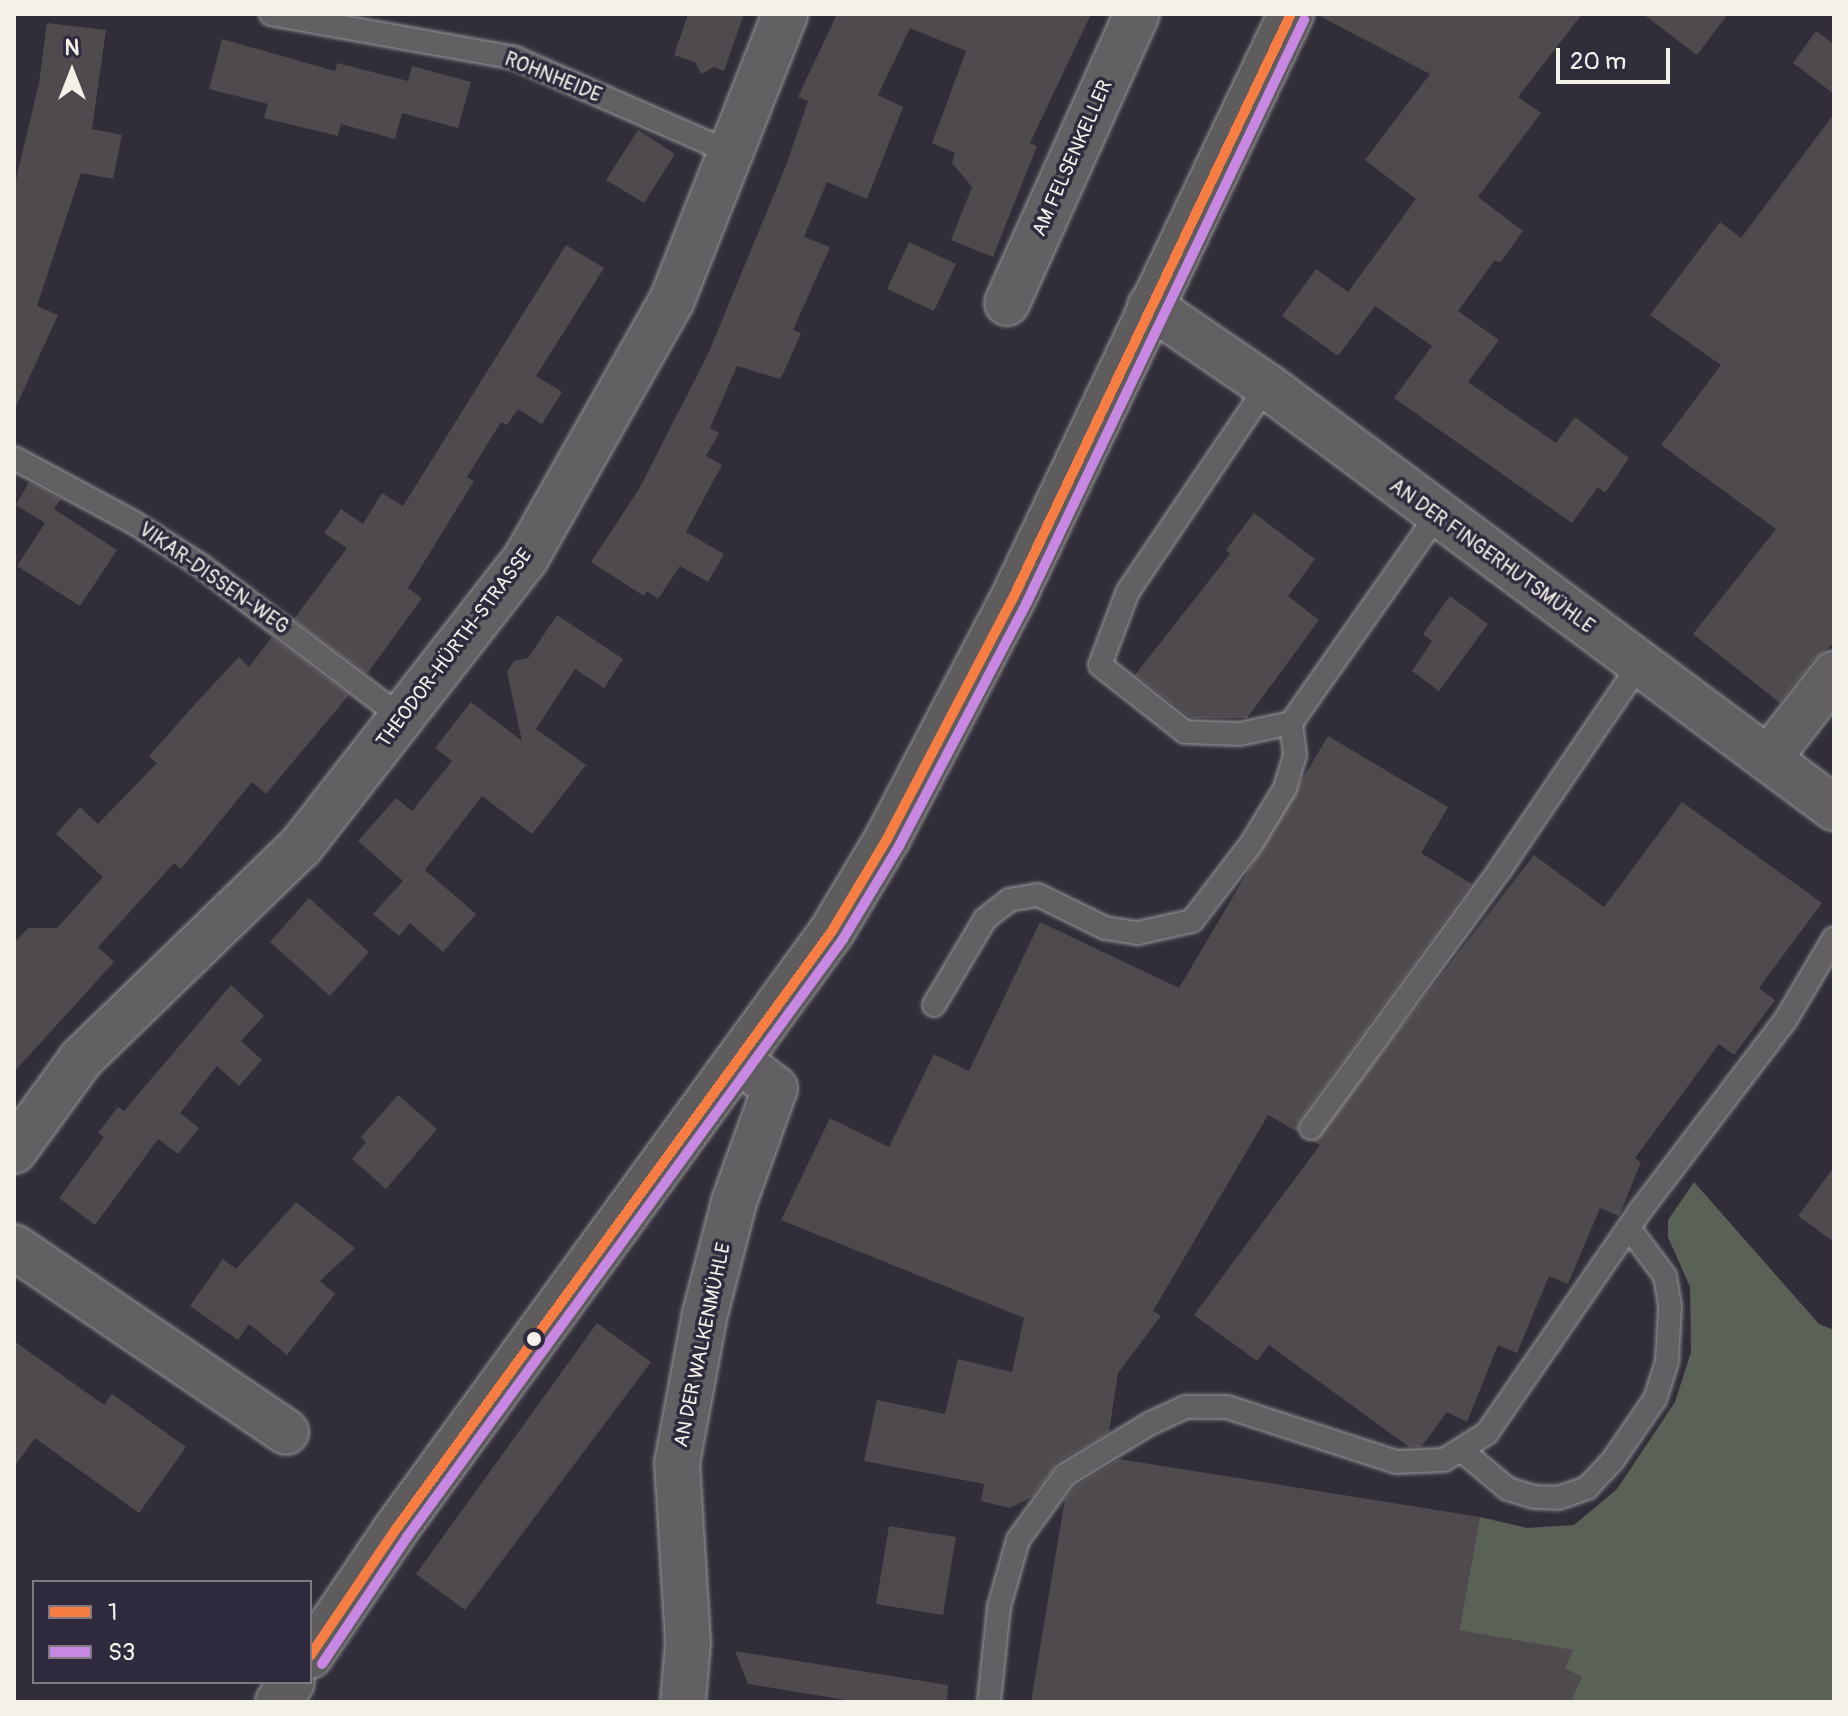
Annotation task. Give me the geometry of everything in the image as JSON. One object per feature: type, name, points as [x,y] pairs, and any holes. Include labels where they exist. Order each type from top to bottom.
[{"type":"main road","points":[[312,1653],[396,1529],[832,931],[887,839],[1014,596],[1291,14]]},
{"type":"main road","points":[[278,1702],[291,1684]]},
{"type":"street","name":"THEODOR-HÜRTH-STRASSE","points":[[14,1151],[81,1059],[301,846],[526,558],[672,300],[785,14]]},
{"type":"street","name":"AM FELSENKELLER","points":[[1007,303],[1137,14]]},
{"type":"street","name":"AN DER FINGERHUTSMÜHLE","points":[[1150,306],[1267,386],[1436,517],[1834,808]]},
{"type":"street","points":[[1768,759],[1834,674]]},
{"type":"street","name":"AN DER WALKENMÜHLE","points":[[683,1702],[688,1642],[677,1463],[708,1300],[734,1202],[775,1088],[739,1061]]},
{"type":"street","points":[[14,1247],[286,1432]]},
{"type":"lane","name":"ROHNHEIDE","points":[[271,14],[515,58],[731,153]]},
{"type":"lane","points":[[1267,386],[1128,591],[1100,665],[1185,732],[1240,734],[1291,723]]},
{"type":"lane","name":"VIKAR-DISSEN-WEG","points":[[14,458],[133,522],[200,565],[401,717]]},
{"type":"lane","points":[[934,1005],[985,919],[1009,900],[1038,895],[1105,928],[1138,933],[1192,921],[1251,844],[1285,788],[1295,755],[1291,723],[1436,517]]},
{"type":"lane","points":[[1311,1128],[1501,868],[1639,665]]},
{"type":"lane","points":[[989,1702],[999,1607],[1018,1540],[1065,1475],[1151,1423],[1185,1407],[1227,1407],[1396,1462],[1444,1460],[1495,1423],[1629,1228],[1748,1074],[1834,938]]},
{"type":"lane","points":[[1461,1450],[1508,1489],[1534,1497],[1558,1498],[1587,1488],[1613,1460],[1655,1399],[1667,1361],[1670,1307],[1665,1276],[1629,1228]]},
{"type":"shaded area","points":[[1694,1182],[1819,1324],[1834,1330],[1834,1702],[1381,1702],[1459,1630],[1480,1517],[1527,1528],[1574,1525],[1617,1489],[1675,1402],[1691,1352],[1690,1287],[1668,1237],[1668,1220]]},
{"type":"building","points":[[688,14],[744,14],[724,71],[714,67],[701,74],[695,62],[674,55]]},
{"type":"building","points":[[837,14],[1091,14],[1030,143],[1037,146],[993,257],[951,240],[972,187],[952,163],[955,153],[932,143],[966,51],[910,28],[878,95],[903,107],[867,199],[827,182],[804,237],[830,247],[793,330],[801,333],[784,372],[780,379],[737,366],[710,428],[719,433],[706,456],[722,465],[686,532],[724,554],[708,582],[680,566],[658,599],[647,591],[644,596],[591,562],[639,489],[708,354],[787,163],[808,101],[798,97]]},
{"type":"building","points":[[1316,14],[1582,14],[1518,97],[1541,113],[1478,197],[1523,231],[1500,263],[1495,260],[1458,311],[1499,340],[1468,382],[1556,443],[1575,417],[1629,458],[1605,493],[1598,487],[1572,523],[1394,398],[1432,346],[1375,306],[1338,356],[1282,316],[1316,269],[1348,292],[1416,199],[1365,160],[1430,74]]},
{"type":"building","points":[[1643,14],[1728,14],[1697,55]]},
{"type":"building","points":[[47,23],[106,30],[92,129],[122,135],[113,179],[81,173],[37,306],[58,315],[14,411],[14,188],[39,83]]},
{"type":"building","points":[[1816,31],[1834,44],[1834,94],[1793,63]]},
{"type":"building","points":[[222,39],[335,71],[337,63],[408,81],[412,66],[471,82],[458,128],[402,113],[395,139],[341,124],[338,136],[264,118],[268,104],[209,89]]},
{"type":"building","points":[[1834,114],[1834,643],[1814,659],[1780,703],[1693,634],[1776,529],[1661,445],[1721,365],[1650,315],[1720,222],[1741,238]]},
{"type":"building","points":[[638,130],[675,154],[644,203],[606,180]]},
{"type":"building","points":[[909,242],[956,264],[934,311],[887,289]]},
{"type":"building","points":[[566,245],[604,268],[536,376],[562,392],[542,424],[518,409],[507,425],[501,422],[467,477],[474,481],[408,588],[422,598],[367,674],[294,619],[347,548],[324,533],[341,509],[363,524],[382,493],[403,506]]},
{"type":"building","points":[[29,482],[61,499],[54,509],[117,550],[80,606],[17,566],[45,523],[16,505]]},
{"type":"building","points":[[1254,513],[1315,559],[1288,596],[1319,620],[1247,718],[1191,718],[1135,675],[1230,554],[1226,550]]},
{"type":"building","points":[[1450,596],[1488,624],[1439,691],[1412,671],[1432,641],[1423,634]]},
{"type":"building","points":[[557,615],[623,659],[604,688],[575,669],[536,729],[586,765],[532,834],[482,796],[425,870],[476,914],[443,952],[410,923],[399,936],[373,914],[403,881],[358,841],[396,798],[412,811],[452,761],[435,748],[471,702],[522,741],[507,672],[514,661],[528,658]]},
{"type":"building","points":[[272,637],[349,695],[266,794],[252,782],[181,869],[174,863],[98,947],[114,962],[14,1072],[14,943],[28,928],[57,928],[103,877],[56,834],[80,807],[98,824],[157,763],[149,756],[196,703],[239,657],[249,667]]},
{"type":"building","points":[[1328,736],[1448,807],[1421,853],[1472,884],[1300,1120],[1298,1132],[1268,1115],[1153,1311],[1161,1316],[1118,1373],[1109,1432],[1057,1463],[1032,1497],[1010,1508],[981,1501],[984,1484],[864,1461],[877,1400],[945,1414],[958,1359],[1012,1372],[1024,1318],[781,1220],[830,1118],[889,1147],[934,1054],[969,1071],[1040,922],[1179,988]]},
{"type":"building","points":[[1682,802],[1822,903],[1759,988],[1775,1000],[1734,1055],[1719,1044],[1635,1158],[1641,1162],[1619,1216],[1600,1208],[1568,1284],[1549,1276],[1517,1353],[1498,1345],[1467,1422],[1447,1412],[1421,1447],[1409,1447],[1269,1345],[1257,1361],[1194,1315],[1320,1145],[1313,1141],[1534,855],[1604,907]]},
{"type":"building","points":[[309,898],[369,952],[330,996],[270,942]]},
{"type":"building","points":[[231,985],[264,1016],[241,1041],[262,1060],[239,1086],[217,1066],[180,1113],[199,1128],[178,1154],[158,1139],[95,1225],[59,1198],[104,1137],[98,1133],[118,1107],[124,1111]]},
{"type":"building","points":[[398,1095],[437,1129],[386,1189],[352,1159],[366,1142],[361,1137]]},
{"type":"building","points":[[1834,1167],[1834,1242],[1798,1216]]},
{"type":"building","points":[[296,1202],[355,1248],[320,1281],[335,1294],[287,1355],[249,1324],[238,1340],[190,1306],[223,1259],[236,1269]]},
{"type":"building","points":[[597,1323],[651,1362],[465,1610],[416,1574]]},
{"type":"building","points":[[14,1341],[104,1405],[112,1394],[186,1447],[139,1513],[35,1438],[14,1467]]},
{"type":"building","points":[[1119,1459],[1480,1517],[1459,1630],[1573,1650],[1565,1668],[1582,1677],[1571,1702],[1031,1702],[1065,1499],[1075,1486]]},
{"type":"building","points":[[889,1526],[956,1537],[943,1615],[876,1604]]},
{"type":"building","points":[[735,1651],[948,1685],[947,1702],[858,1702],[748,1684]]},
{"type":"transit line","name":"1","points":[[312,1653],[396,1529],[832,931],[887,839],[1014,596],[1291,14]]},
{"type":"transit line","name":"S3","points":[[322,1664],[407,1537],[843,939],[899,846],[1027,602],[1304,20]]}]
